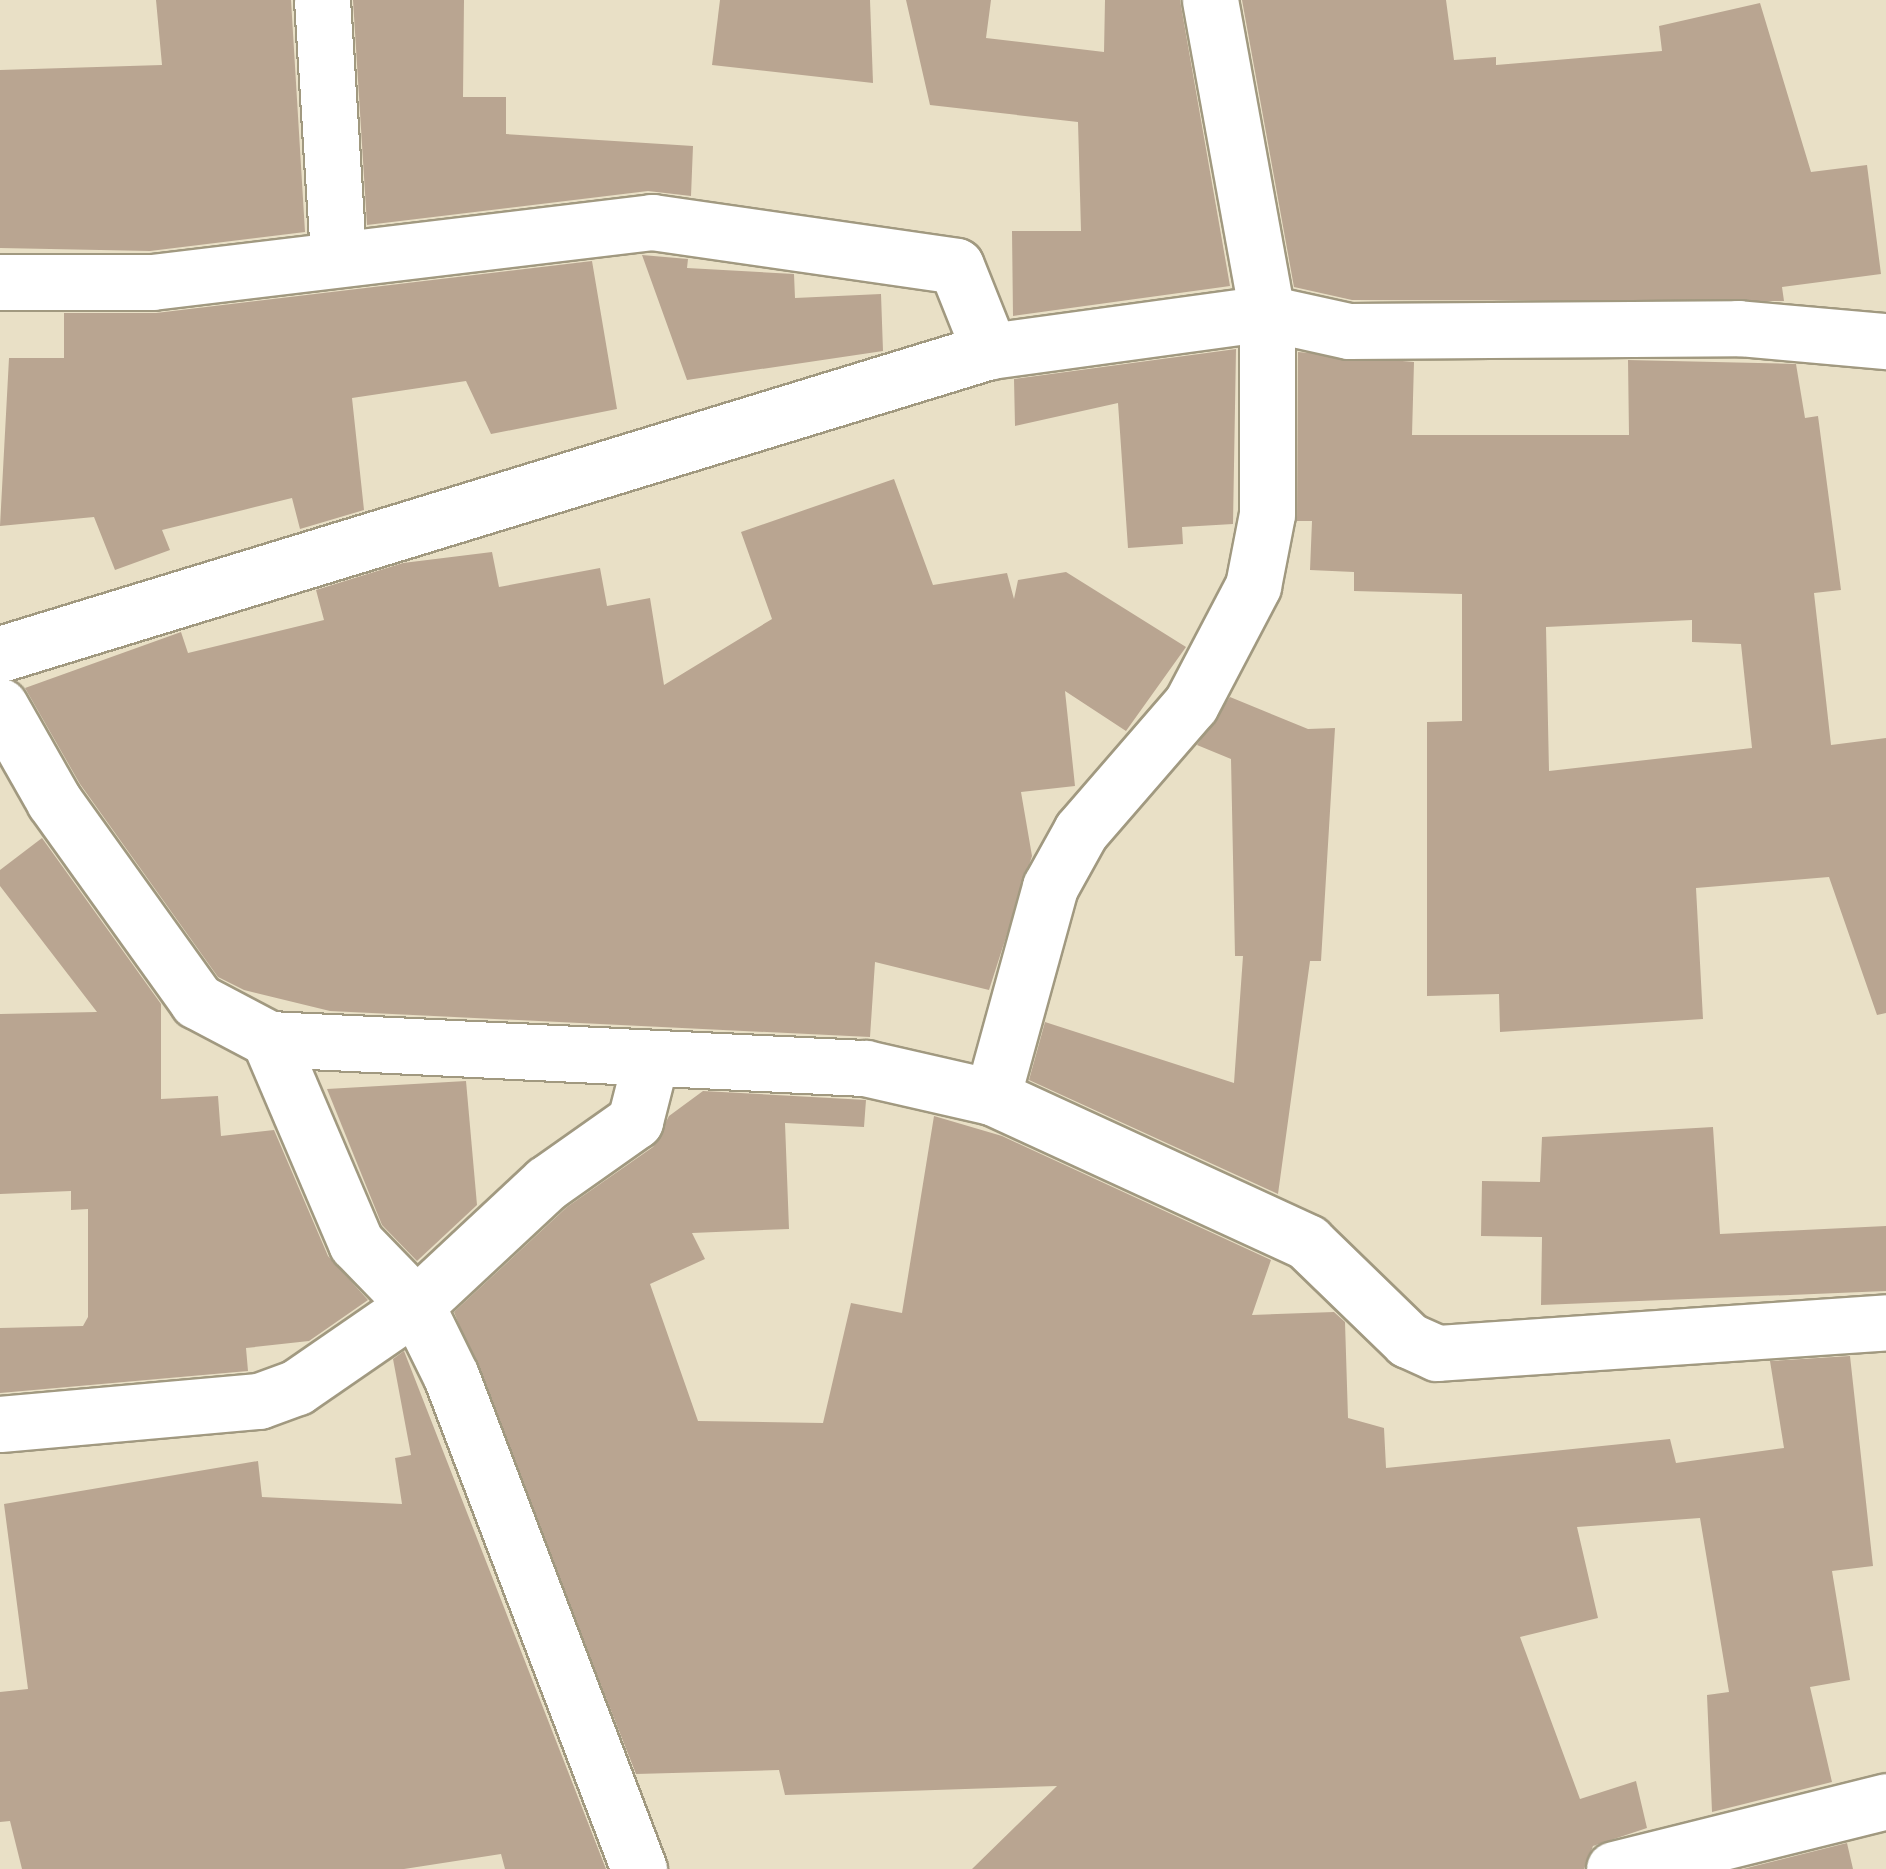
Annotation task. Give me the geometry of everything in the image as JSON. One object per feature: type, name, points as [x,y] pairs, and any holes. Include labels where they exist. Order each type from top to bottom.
[{"type":"street","points":[[322,0],[338,254]]},
{"type":"street","points":[[992,1097],[1050,887],[1081,831],[1192,704],[1252,586],[1267,514],[1267,313],[1210,0]]},
{"type":"street","points":[[0,282],[152,282],[338,254],[652,222],[793,238],[956,266],[990,351]]},
{"type":"street","points":[[0,654],[990,351],[1267,313],[1349,331],[1738,328],[1886,343]]},
{"type":"street","points":[[0,706],[54,801],[197,1001],[269,1039],[865,1068],[992,1097],[1307,1242],[1408,1340],[1437,1354],[1886,1322]]},
{"type":"street","points":[[269,1039],[356,1243],[416,1306],[639,1869]]},
{"type":"street","points":[[0,1424],[259,1402],[297,1387],[416,1306],[547,1183],[636,1121],[651,1058]]},
{"type":"street","points":[[1614,1869],[1886,1801]]},
{"type":"building","points":[[156,0],[291,0],[305,232],[150,251],[0,248],[0,70],[162,65]]},
{"type":"building","points":[[353,0],[464,0],[463,97],[506,97],[506,134],[693,146],[691,196],[648,191],[367,225]]},
{"type":"building","points":[[720,0],[870,0],[873,83],[712,65]]},
{"type":"building","points":[[906,0],[991,0],[986,38],[1104,52],[1105,0],[1180,0],[1230,286],[1013,316],[1012,231],[1081,231],[1078,122],[930,105]]},
{"type":"building","points":[[1242,0],[1446,0],[1454,60],[1496,57],[1496,65],[1662,51],[1659,26],[1760,3],[1811,172],[1867,165],[1881,274],[1782,287],[1784,301],[1352,300],[1294,287]]},
{"type":"building","points":[[642,255],[688,259],[687,268],[794,274],[795,298],[881,294],[883,351],[687,380]]},
{"type":"building","points":[[592,261],[617,409],[491,434],[466,381],[352,398],[364,510],[300,529],[292,498],[162,530],[170,550],[115,570],[94,517],[0,526],[9,358],[64,358],[64,313],[156,313]]},
{"type":"building","points":[[1236,349],[1233,524],[1182,527],[1183,544],[1128,548],[1118,403],[1015,426],[1014,379]]},
{"type":"building","points":[[1298,352],[1414,362],[1412,435],[1629,435],[1628,360],[1796,364],[1805,418],[1818,416],[1841,590],[1814,593],[1831,745],[1886,738],[1886,1013],[1877,1015],[1829,877],[1696,888],[1703,1019],[1500,1032],[1499,994],[1427,996],[1427,722],[1462,721],[1462,594],[1354,591],[1354,572],[1310,570],[1312,521],[1297,521]],"holes":[[[1692,620],[1692,642],[1741,644],[1752,748],[1549,771],[1546,627]]]},
{"type":"building","points":[[894,479],[933,585],[1007,573],[1014,599],[1018,580],[1066,572],[1186,647],[1126,731],[1065,691],[1075,786],[1021,792],[1032,856],[989,990],[875,962],[870,1037],[330,1011],[244,990],[218,977],[80,784],[25,688],[181,632],[188,653],[324,620],[316,590],[403,563],[492,552],[499,587],[600,568],[607,606],[650,598],[664,685],[772,619],[741,532]]},
{"type":"building","points":[[1230,697],[1308,729],[1335,728],[1321,961],[1310,961],[1278,1194],[1029,1080],[1045,1022],[1234,1083],[1243,956],[1235,956],[1231,759],[1197,745]]},
{"type":"building","points":[[42,838],[161,1004],[161,1099],[218,1096],[221,1136],[274,1130],[328,1256],[368,1300],[309,1341],[246,1348],[248,1371],[0,1393],[0,1328],[83,1326],[88,1317],[88,1209],[71,1210],[71,1191],[0,1194],[0,1014],[97,1012],[0,886],[0,870]]},
{"type":"building","points":[[466,1081],[477,1205],[417,1261],[382,1225],[327,1089]]},
{"type":"building","points":[[703,1091],[866,1100],[864,1127],[785,1123],[789,1229],[692,1233],[705,1259],[650,1284],[698,1421],[823,1423],[851,1303],[902,1313],[934,1116],[1002,1136],[1271,1260],[1252,1315],[1334,1312],[1345,1322],[1348,1418],[1384,1428],[1386,1468],[1670,1439],[1676,1463],[1784,1448],[1770,1361],[1850,1356],[1873,1566],[1832,1571],[1850,1680],[1810,1687],[1832,1782],[1712,1812],[1707,1695],[1729,1692],[1700,1518],[1577,1527],[1598,1618],[1520,1637],[1580,1799],[1636,1781],[1647,1828],[1593,1846],[1584,1869],[972,1869],[1057,1786],[785,1795],[779,1770],[636,1774],[454,1312],[567,1207],[653,1147],[669,1116]]},
{"type":"building","points":[[1713,1127],[1720,1234],[1886,1226],[1886,1291],[1541,1305],[1542,1237],[1481,1236],[1482,1181],[1540,1182],[1542,1137]]},
{"type":"building","points":[[404,1351],[606,1869],[505,1869],[501,1854],[404,1869],[22,1869],[10,1821],[0,1822],[0,1692],[28,1689],[4,1504],[258,1461],[262,1497],[402,1504],[395,1458],[411,1455],[393,1359]]},
{"type":"building","points":[[1847,1843],[1853,1869],[1743,1869]]}]
